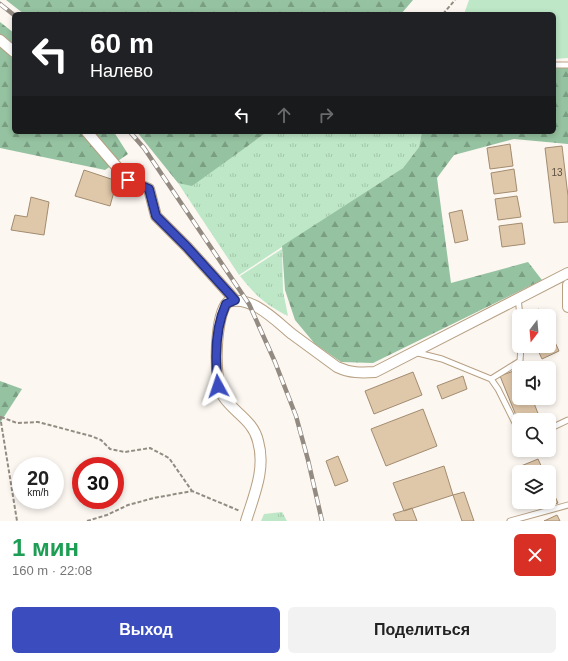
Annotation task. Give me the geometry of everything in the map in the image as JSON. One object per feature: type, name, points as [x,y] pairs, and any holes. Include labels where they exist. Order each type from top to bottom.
[{"type":"street","points":[[0,40],[12,50]]},
{"type":"street","points":[[89,134],[128,180],[149,189],[156,216],[187,247],[235,300],[249,304],[263,311],[337,367],[346,371],[375,372],[568,273]]},
{"type":"street","points":[[568,285],[568,308]]},
{"type":"street","points":[[235,300],[226,304],[221,319],[217,345],[217,377],[222,395],[228,403],[246,419],[258,440],[261,461],[260,472],[247,517]]},
{"type":"lane","points":[[556,65],[568,65]]},
{"type":"lane","points":[[518,298],[519,309]]},
{"type":"lane","points":[[413,352],[442,359],[491,379],[498,389],[512,417]]},
{"type":"lane","points":[[491,379],[520,361],[521,353]]},
{"type":"lane","points":[[556,426],[568,420]]},
{"type":"lane","points":[[510,521],[568,505]]},
{"type":"path","points":[[445,12],[454,0]]},
{"type":"path","points":[[17,521],[1,417],[17,423],[38,422],[91,436],[101,440],[110,449],[125,452],[150,448],[169,458],[192,491],[247,517]]},
{"type":"path","points":[[87,521],[107,516],[128,505],[154,498],[192,491]]},
{"type":"green space","points":[[6,0],[413,0],[403,12],[21,12]]},
{"type":"green space","points":[[469,0],[568,0],[568,58],[556,59],[556,12],[465,12]]},
{"type":"green space","points":[[0,22],[12,31],[12,134],[115,134],[128,154],[105,170],[0,148]]},
{"type":"green space","points":[[556,66],[568,66],[568,144],[514,139],[454,155],[437,178],[451,283],[528,262],[542,280],[373,363],[341,362],[315,344],[295,320],[285,290],[282,246],[403,168],[419,147],[422,134],[556,134]]},
{"type":"green space","points":[[139,134],[264,134],[192,186],[178,183]]},
{"type":"green space","points":[[264,134],[422,134],[419,147],[403,168],[239,275],[178,183],[192,185]]},
{"type":"green space","points":[[282,249],[283,291],[288,316],[273,308],[261,299],[240,276]]},
{"type":"green space","points":[[0,381],[22,389],[0,423]]},
{"type":"green space","points":[[282,512],[287,521],[261,521],[264,514]]},
{"type":"building","points":[[510,144],[513,166],[490,169],[487,148]]},
{"type":"building","points":[[562,146],[568,196],[568,222],[554,223],[545,148]]},
{"type":"building","points":[[514,169],[517,191],[494,194],[491,173]]},
{"type":"building","points":[[84,170],[117,181],[110,206],[75,196]]},
{"type":"building","points":[[517,196],[521,217],[498,220],[495,199]]},
{"type":"building","points":[[31,197],[49,202],[44,235],[11,230],[15,215],[27,217]]},
{"type":"building","points":[[462,210],[468,240],[455,243],[449,213]]},
{"type":"building","points":[[522,223],[525,244],[502,247],[499,226]]},
{"type":"building","points":[[556,344],[559,351],[556,352]]},
{"type":"building","points":[[539,353],[555,353],[542,359]]},
{"type":"building","points":[[413,372],[422,395],[374,414],[365,391]]},
{"type":"building","points":[[512,372],[512,405],[535,405],[538,413],[515,413],[500,376]]},
{"type":"building","points":[[463,376],[467,389],[442,399],[437,386]]},
{"type":"building","points":[[423,409],[437,446],[386,466],[371,429]]},
{"type":"building","points":[[338,456],[348,481],[335,486],[326,461]]},
{"type":"building","points":[[538,459],[541,465],[523,465]]},
{"type":"building","points":[[444,466],[453,495],[404,511],[393,483]]},
{"type":"building","points":[[464,492],[474,521],[462,521],[453,495]]},
{"type":"building","points":[[412,508],[417,521],[396,521],[393,514]]},
{"type":"building","points":[[557,515],[560,521],[544,521]]},
{"type":"railway","points":[[0,4],[12,13]]},
{"type":"railway","points":[[132,134],[144,148],[249,304],[275,362],[296,416],[322,521]]},
{"type":"route","points":[[128,180],[149,189],[156,216],[187,247],[235,300],[226,304],[221,319],[217,345],[218,386]]}]
